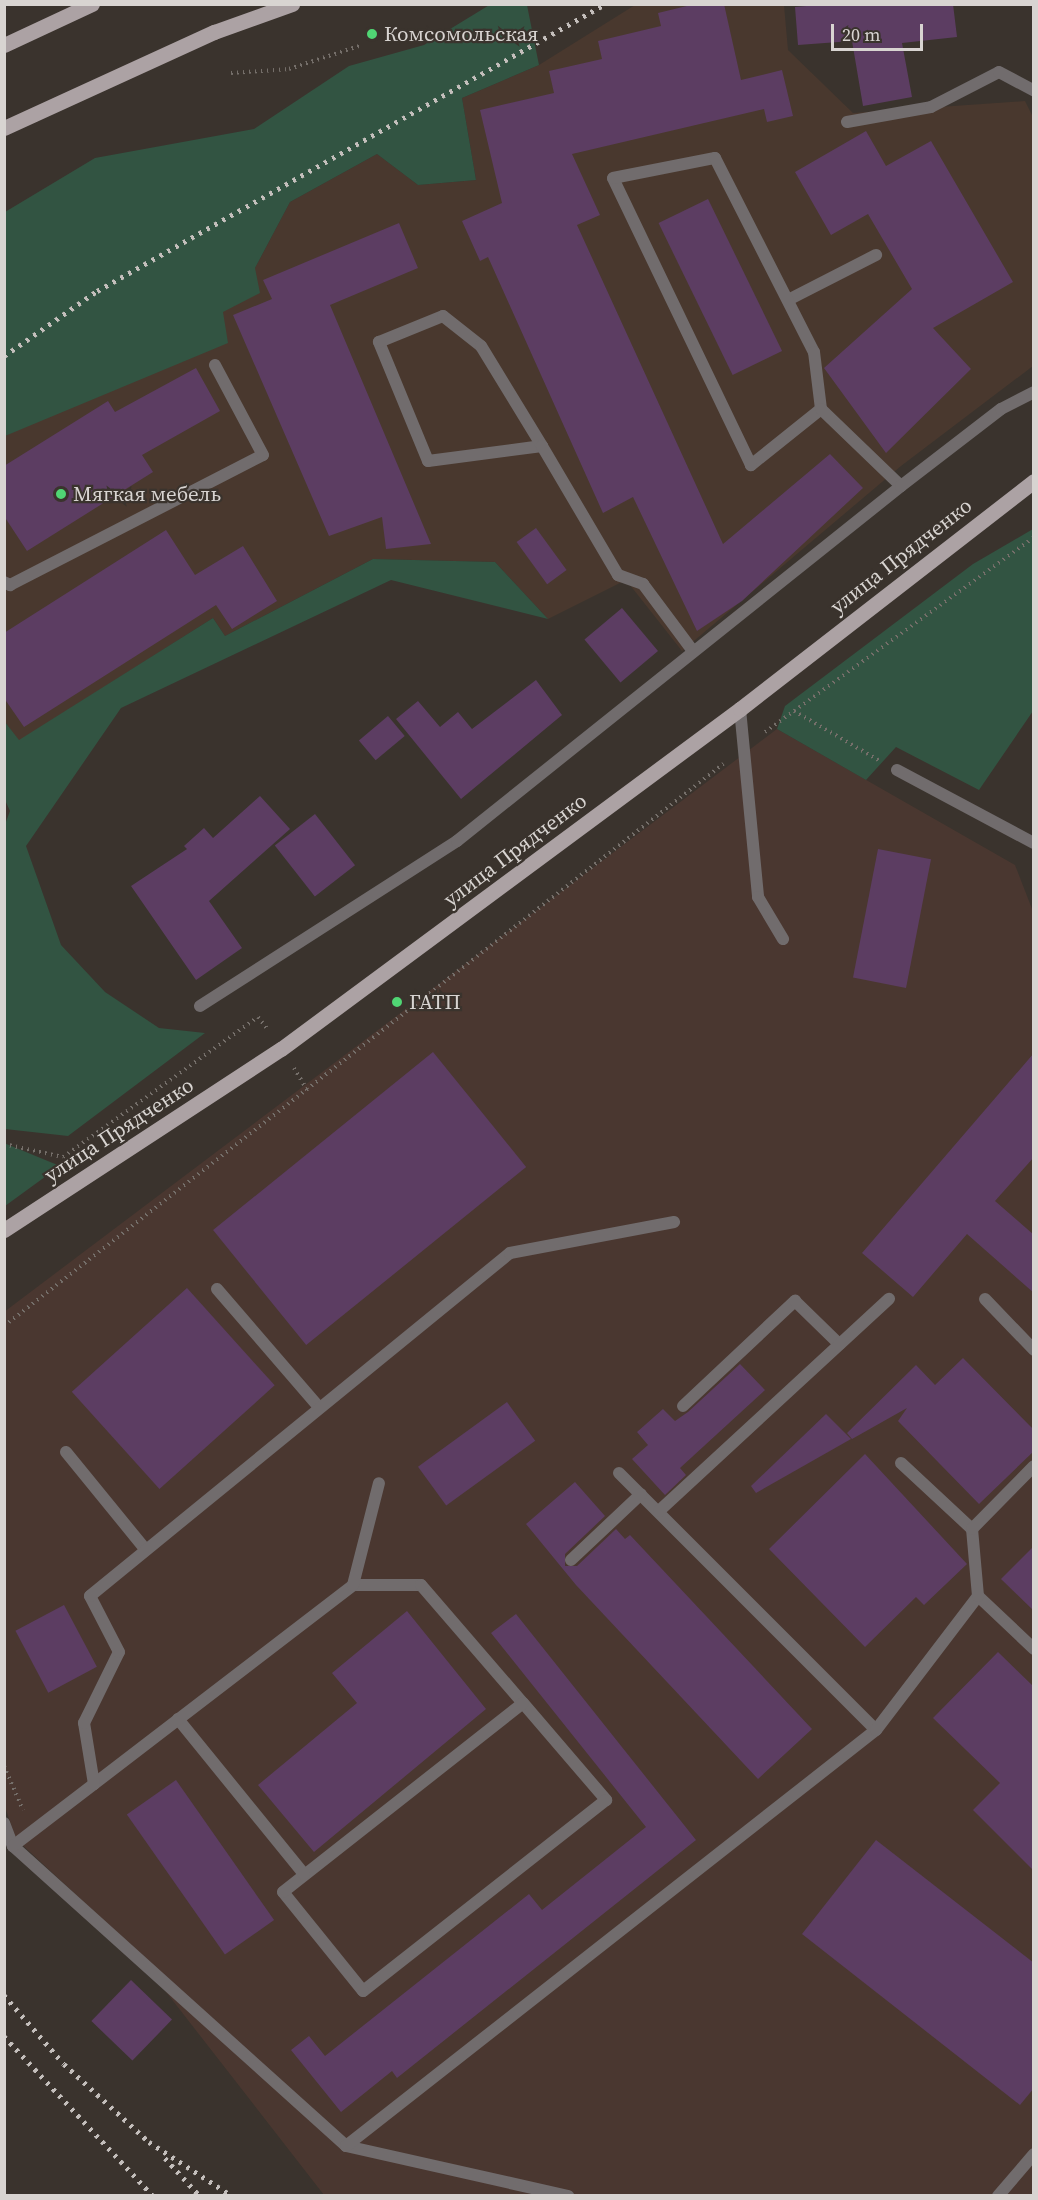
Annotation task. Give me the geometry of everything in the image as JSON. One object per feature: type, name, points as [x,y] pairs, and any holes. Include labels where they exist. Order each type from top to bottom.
[{"type":"main road","points":[[4,45],[92,4]]},
{"type":"main road","points":[[4,128],[214,32],[292,4]]},
{"type":"main road","name":"улица Прядченко","points":[[4,1230],[281,1049],[740,709],[1034,481]]},
{"type":"street","points":[[847,122],[930,107],[999,72],[1034,91]]},
{"type":"street","points":[[822,409],[751,465],[613,178],[715,158],[814,352],[822,409],[901,486]]},
{"type":"street","points":[[788,300],[876,255]]},
{"type":"street","points":[[542,446],[428,461],[379,342],[443,316],[481,346],[542,446],[618,575],[643,584],[693,651]]},
{"type":"street","points":[[4,582],[31,574],[264,455],[215,365]]},
{"type":"street","points":[[200,1006],[457,841],[901,486],[1001,409],[1034,392]]},
{"type":"street","points":[[740,709],[758,897],[783,939]]},
{"type":"street","points":[[897,770],[1034,843]]},
{"type":"street","points":[[94,1784],[84,1724],[119,1652],[90,1596],[318,1406],[510,1253],[674,1222]]},
{"type":"street","points":[[217,1289],[318,1406]]},
{"type":"street","points":[[658,1511],[888,1299]]},
{"type":"street","points":[[985,1299],[1034,1350]]},
{"type":"street","points":[[683,1406],[795,1301],[839,1344]]},
{"type":"street","points":[[66,1452],[145,1550]]},
{"type":"street","points":[[901,1462],[972,1529],[978,1596],[1034,1649]]},
{"type":"street","points":[[972,1529],[1034,1466]]},
{"type":"street","points":[[619,1473],[876,1730]]},
{"type":"street","points":[[353,1585],[379,1483]]},
{"type":"street","points":[[571,1560],[641,1494]]},
{"type":"street","points":[[13,1846],[353,1585],[421,1585],[523,1703],[606,1800],[363,1991],[283,1892],[523,1703]]},
{"type":"street","points":[[346,2146],[876,1730],[978,1596]]},
{"type":"street","points":[[178,1719],[304,1874]]},
{"type":"street","points":[[4,1823],[13,1846],[346,2146],[568,2196]]},
{"type":"street","points":[[998,2196],[1034,2154]]},
{"type":"path","points":[[231,74],[289,69],[359,46]]},
{"type":"path","points":[[4,1326],[744,747],[1034,537]]},
{"type":"path","points":[[794,711],[897,770]]},
{"type":"path","points":[[4,1143],[63,1156],[258,1017],[308,1090]]},
{"type":"path","points":[[4,1766],[26,1817]]},
{"type":"shaded area","points":[[635,5],[784,5],[788,50],[853,113],[1025,101],[1034,119],[1033,366],[901,466],[682,651],[626,580],[548,619],[495,562],[373,559],[225,636],[213,618],[19,741],[5,722],[5,436],[222,312],[255,268],[290,202],[377,154],[418,185],[476,180],[462,98],[539,65]]},
{"type":"shaded area","points":[[777,729],[1015,865],[1034,914],[1033,2195],[324,2195],[128,1943],[16,1839],[4,1804],[4,1312]]},
{"type":"green space","points":[[491,4],[527,5],[539,65],[462,98],[476,180],[418,185],[377,154],[290,202],[255,268],[260,293],[223,312],[228,343],[5,436],[5,212],[95,158],[254,129],[349,66],[424,45]]},
{"type":"green space","points":[[1033,529],[1033,711],[979,790],[896,747],[866,780],[777,729],[785,706],[973,564]]},
{"type":"green space","points":[[373,559],[495,562],[548,619],[391,580],[121,708],[26,846],[61,945],[105,992],[159,1028],[205,1033],[68,1136],[5,1129],[4,827],[10,811],[5,800],[5,722],[19,740],[213,618],[225,636]]},
{"type":"green space","points":[[4,1143],[60,1166],[5,1206],[4,1206]]},
{"type":"building","points":[[695,4],[724,4],[741,80],[782,70],[793,116],[767,122],[764,109],[572,154],[600,215],[577,225],[723,544],[830,454],[863,488],[742,601],[697,631],[633,497],[603,513],[488,257],[480,261],[462,221],[502,203],[480,110],[554,93],[549,71],[602,59],[598,41],[661,26],[658,13]]},
{"type":"building","points":[[829,4],[953,4],[957,37],[902,43],[912,97],[863,106],[852,41],[798,45],[795,7]]},
{"type":"building","points":[[866,131],[886,166],[931,141],[1013,282],[933,328],[971,369],[886,453],[824,368],[912,289],[868,214],[831,235],[795,172]]},
{"type":"building","points":[[708,199],[782,351],[733,375],[659,223]]},
{"type":"building","points":[[399,223],[418,268],[330,305],[431,544],[386,549],[382,517],[329,536],[233,315],[272,299],[263,280]]},
{"type":"building","name":"Мягкая мебель","points":[[196,368],[220,411],[142,455],[153,472],[27,551],[4,516],[4,466],[108,401],[115,412]]},
{"type":"building","points":[[536,528],[567,570],[547,584],[517,542]]},
{"type":"building","points":[[166,530],[195,575],[243,546],[277,601],[232,629],[216,605],[24,727],[4,698],[4,633]]},
{"type":"building","points":[[622,608],[658,651],[620,682],[584,639]]},
{"type":"building","points":[[536,680],[562,715],[461,799],[396,719],[418,701],[440,727],[458,712],[472,729]]},
{"type":"building","points":[[388,716],[405,736],[376,760],[359,740]]},
{"type":"building","points":[[260,796],[290,829],[209,901],[242,948],[196,980],[131,886],[187,849],[184,846],[204,828],[213,838]]},
{"type":"building","points":[[315,814],[355,865],[315,897],[275,845]]},
{"type":"building","points":[[878,849],[931,859],[906,988],[853,978]]},
{"type":"building","points":[[433,1052],[526,1167],[306,1345],[213,1230]]},
{"type":"building","points":[[1034,1053],[1034,1157],[995,1201],[1034,1235],[1034,1293],[967,1234],[913,1297],[862,1253]]},
{"type":"building","points":[[187,1288],[275,1385],[159,1489],[72,1392]]},
{"type":"building","points":[[963,1358],[1034,1430],[1034,1451],[979,1504],[898,1421],[907,1408],[852,1439],[847,1433],[916,1365],[935,1385]]},
{"type":"building","points":[[740,1364],[765,1390],[680,1468],[686,1475],[665,1495],[632,1459],[648,1445],[637,1432],[663,1409],[675,1421],[688,1412]]},
{"type":"building","points":[[507,1402],[535,1441],[446,1505],[418,1467]]},
{"type":"building","points":[[826,1414],[851,1439],[756,1493],[751,1486]]},
{"type":"building","points":[[865,1454],[967,1564],[924,1605],[916,1597],[865,1647],[769,1549]]},
{"type":"building","points":[[575,1482],[605,1516],[565,1554],[565,1566],[577,1566],[616,1529],[625,1539],[630,1535],[812,1729],[758,1779],[576,1585],[526,1524]]},
{"type":"building","points":[[1034,1546],[1034,1611],[1001,1579]]},
{"type":"building","points":[[64,1605],[97,1667],[48,1693],[15,1631]]},
{"type":"building","points":[[407,1611],[486,1709],[314,1852],[258,1785],[357,1703],[332,1673]]},
{"type":"building","points":[[516,1614],[696,1840],[397,2078],[392,2071],[341,2112],[291,2050],[309,2036],[325,2056],[529,1894],[542,1910],[646,1827],[491,1633]]},
{"type":"building","points":[[998,1652],[1034,1687],[1034,1871],[973,1810],[1000,1783],[933,1718]]},
{"type":"building","points":[[176,1780],[274,1920],[225,1954],[127,1814]]},
{"type":"building","points":[[876,1840],[1034,1963],[1034,2088],[1020,2105],[802,1934]]},
{"type":"building","points":[[131,1980],[172,2020],[132,2061],[91,2021]]},
{"type":"railway","points":[[4,356],[97,291],[605,4]]},
{"type":"railway","points":[[4,1995],[64,2064],[149,2142],[232,2196]]},
{"type":"railway","points":[[4,2036],[153,2196]]},
{"type":"railway","points":[[165,2158],[200,2196]]},
{"type":"place","name":"Комсомольская","points":[[372,34]]},
{"type":"place","name":"Мягкая мебель","points":[[61,494]]},
{"type":"place","name":"ГАТП","points":[[397,1002]]}]
